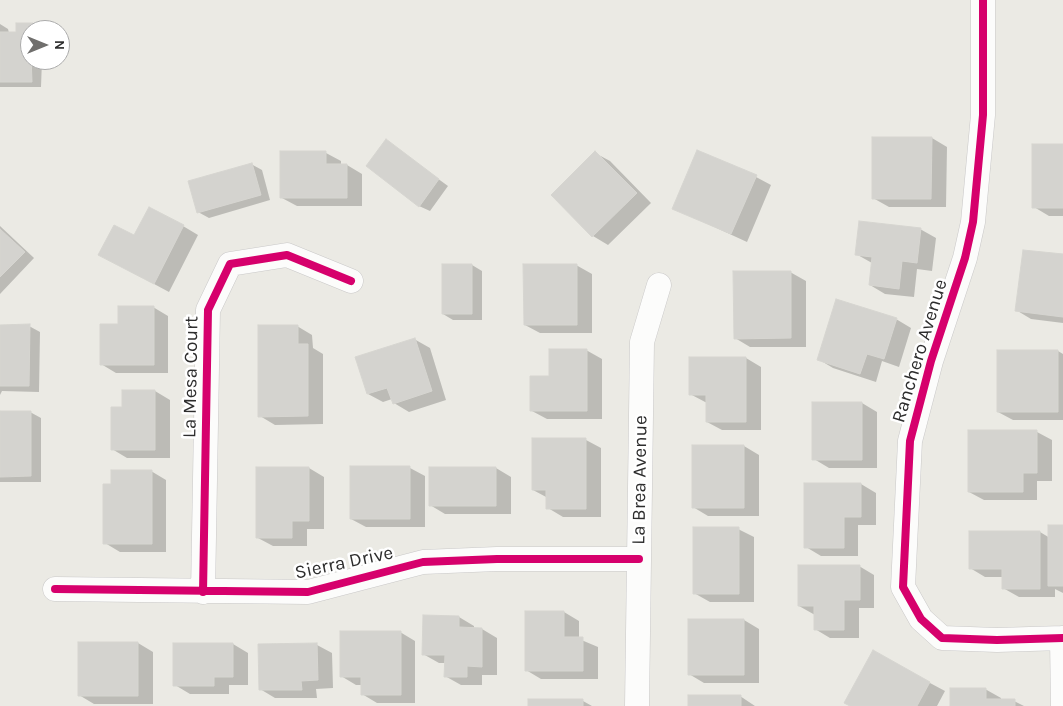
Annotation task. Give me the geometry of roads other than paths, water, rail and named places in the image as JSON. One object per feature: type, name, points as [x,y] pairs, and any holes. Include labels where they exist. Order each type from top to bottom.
[{"type":"street","name":"Ranchero Avenue","points":[[983,0],[983,115],[973,222],[965,258],[931,361],[910,441],[903,587],[921,619],[942,638],[997,640],[1063,638],[1063,706]]},
{"type":"street","name":"La Mesa Court","points":[[203,592],[208,310],[230,264],[286,255],[351,281]]},
{"type":"street","name":"La Brea Avenue","points":[[637,706],[642,342],[658,286]]},
{"type":"street","name":"Sierra Drive","points":[[55,589],[308,592],[422,562],[497,559],[639,559]]}]
